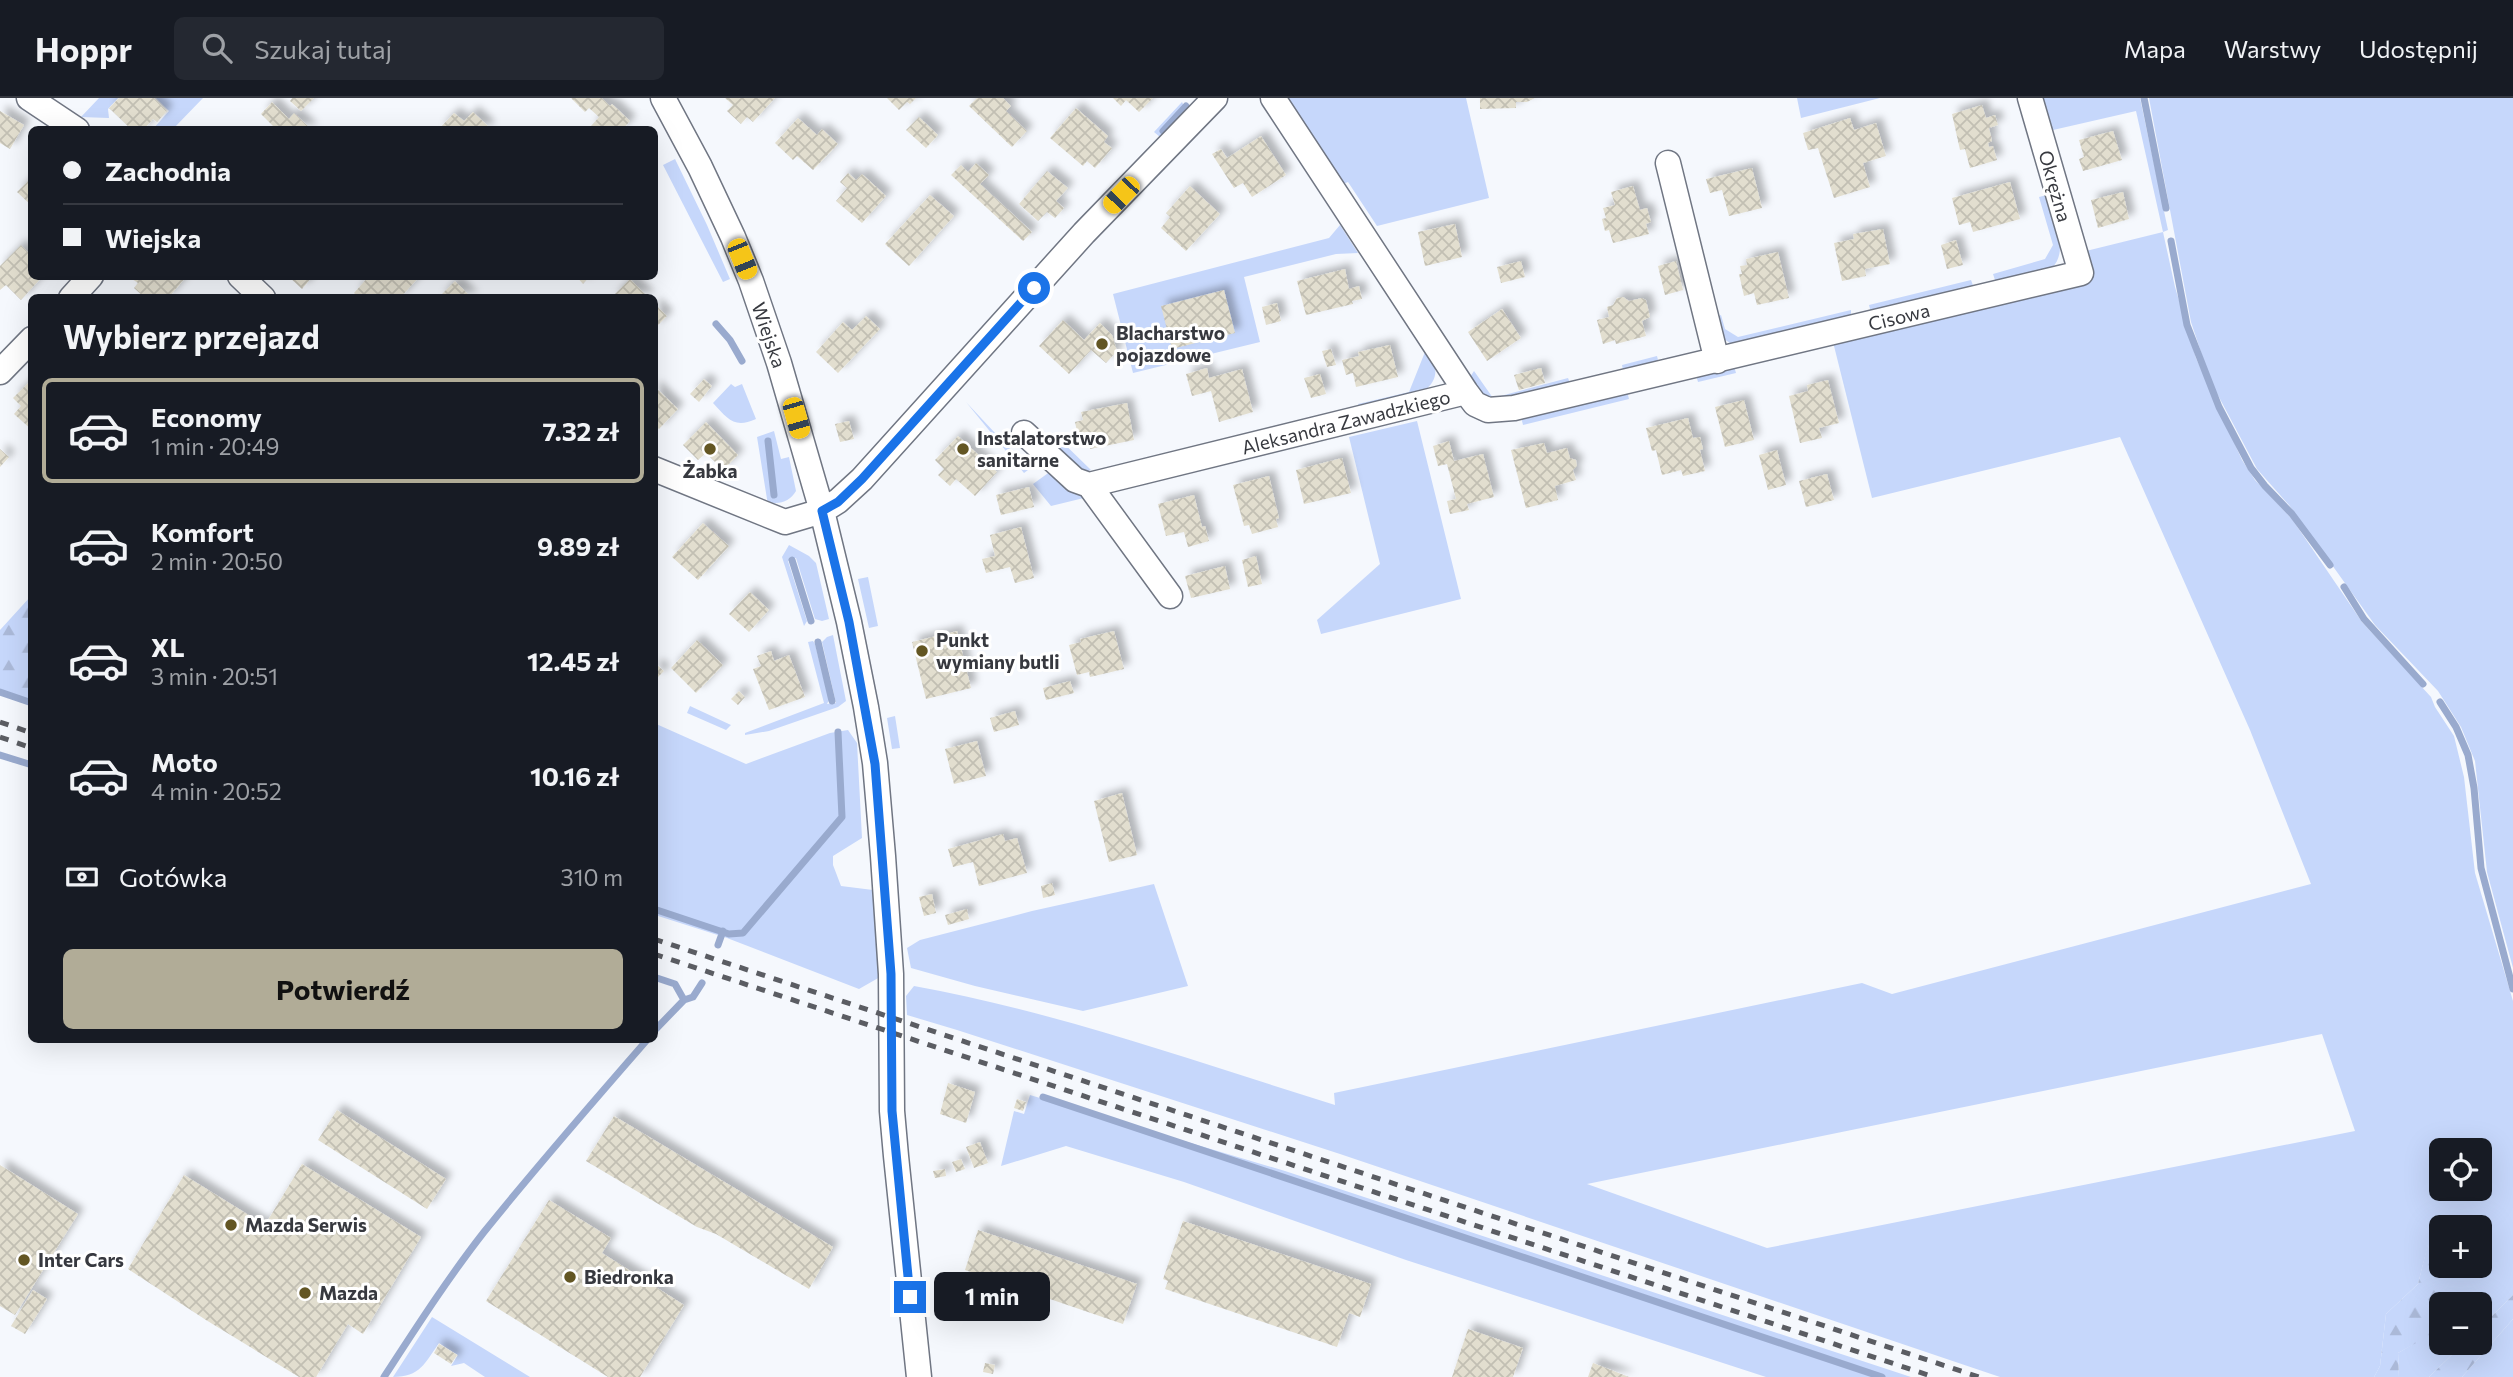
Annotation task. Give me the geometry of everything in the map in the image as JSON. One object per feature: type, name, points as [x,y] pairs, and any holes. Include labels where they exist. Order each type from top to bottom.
[{"type":"street","points":[[29,98],[71,126]]},
{"type":"street","name":"Wiejska","points":[[663,98],[718,203],[751,281],[796,418],[849,622],[875,764],[891,974],[892,1111],[919,1377]]},
{"type":"street","points":[[658,471],[785,522],[822,511],[838,502],[862,479],[1084,233],[1215,98]]},
{"type":"street","name":"Aleksandra Zawadzkiego","points":[[1089,485],[1466,393],[1273,98]]},
{"type":"street","name":"Okrężna","points":[[2030,98],[2081,273]]},
{"type":"street","points":[[1668,163],[1717,361]]},
{"type":"street","name":"Cisowa","points":[[1466,393],[1475,404],[1488,410],[1514,408],[2081,273]]},
{"type":"street","points":[[75,294],[87,280]]},
{"type":"street","points":[[244,280],[259,294]]},
{"type":"street","points":[[0,372],[28,343]]},
{"type":"street","points":[[1024,433],[1074,480],[1089,485],[1170,596]]},
{"type":"green space","points":[[99,98],[118,98],[108,109],[109,118],[81,117]]},
{"type":"green space","points":[[156,98],[203,98],[176,126],[156,126],[169,111]]},
{"type":"green space","points":[[1286,98],[1466,98],[1489,198],[1377,226],[1348,182],[1343,184]]},
{"type":"green space","points":[[1797,98],[1880,98],[1801,118]]},
{"type":"green space","points":[[2040,98],[2140,98],[2168,230],[2163,232],[2136,111],[2053,130],[2046,121]]},
{"type":"green space","points":[[2149,98],[2513,98],[2513,968],[2487,872],[2475,761],[2461,727],[2438,691],[2375,625],[2289,505],[2257,469],[2211,382],[2191,322]]},
{"type":"green space","points":[[1182,102],[1187,112],[1160,137],[1154,132]]},
{"type":"green space","points":[[675,159],[730,279],[723,282],[663,165]]},
{"type":"green space","points":[[2047,195],[2059,233],[2060,252],[2057,261],[2052,268],[1996,283],[1993,274],[2045,259],[2053,245],[2039,197]]},
{"type":"green space","points":[[1340,225],[1358,253],[1336,254],[1244,277],[1260,342],[1133,373],[1113,294],[1329,238]]},
{"type":"green space","points":[[2163,232],[2175,287],[2196,358],[2242,460],[2255,480],[2292,519],[2362,622],[2431,697],[2454,736],[2464,777],[2475,873],[2513,1001],[2513,1295],[2492,1316],[2492,1292],[2434,1292],[2432,1278],[2492,1278],[2492,1215],[2429,1215],[2429,1253],[2428,1245],[2418,1284],[2386,1314],[2380,1366],[2374,1377],[2000,1377],[1340,1154],[907,1015],[906,996],[914,986],[968,997],[1126,1039],[1335,1105],[1334,1093],[1862,983],[1892,994],[2311,884],[2250,730],[2120,437],[1872,498],[1833,342],[2075,283],[2082,252]],"holes":[[[2322,1034],[2355,1131],[1767,1248],[1587,1184]]]},
{"type":"green space","points":[[1971,280],[1974,288],[1871,313],[1869,305]]},
{"type":"green space","points":[[1851,310],[1851,319],[1733,345],[1724,339],[1717,317],[1721,315],[1725,329],[1738,337]]},
{"type":"green space","points":[[1425,352],[1435,367],[1435,377],[1429,387],[1424,391],[1360,408],[1358,404],[1409,392]]},
{"type":"green space","points":[[1657,356],[1659,364],[1623,370],[1622,365]]},
{"type":"green space","points":[[1734,366],[1736,373],[1698,382],[1696,375]]},
{"type":"green space","points":[[1474,371],[1493,398],[1568,378],[1570,383],[1498,402],[1481,393],[1470,377]]},
{"type":"green space","points":[[731,384],[735,387],[742,384],[756,419],[737,423],[727,418],[713,403]]},
{"type":"green space","points":[[1627,391],[1629,399],[1523,425],[1521,417]]},
{"type":"green space","points":[[966,402],[1025,465],[1035,457],[1040,461],[1024,473]]},
{"type":"green space","points":[[1417,421],[1461,599],[1321,634],[1317,620],[1380,564],[1349,437]]},
{"type":"green space","points":[[774,431],[781,459],[789,457],[796,491],[788,500],[777,503],[768,502],[767,499],[757,437]]},
{"type":"green space","points":[[1052,432],[1091,470],[1078,474],[1049,441]]},
{"type":"green space","points":[[1051,471],[1088,497],[1051,506],[1033,484]]},
{"type":"green space","points":[[789,545],[816,563],[829,619],[815,619],[796,558],[788,561],[807,621],[804,626],[782,557]]},
{"type":"green space","points":[[868,577],[878,626],[869,628],[858,579]]},
{"type":"green space","points":[[28,599],[28,700],[0,689],[0,630]]},
{"type":"green space","points":[[833,635],[846,701],[838,707],[769,731],[745,735],[824,703],[808,642],[813,641],[815,644],[829,700],[827,704],[836,703],[822,642]]},
{"type":"green space","points":[[690,706],[731,725],[726,730],[687,713]]},
{"type":"green space","points":[[895,716],[900,748],[892,749],[887,718]]},
{"type":"green space","points":[[658,725],[746,764],[830,733],[848,730],[857,743],[862,838],[833,856],[833,865],[841,886],[873,890],[880,977],[859,989],[727,938],[658,916]]},
{"type":"green space","points":[[1154,884],[1188,986],[1083,1011],[911,968],[907,948],[920,940],[1032,911]]},
{"type":"green space","points":[[1030,1095],[1285,1171],[1911,1377],[1766,1377],[1406,1260],[1184,1182],[1066,1146],[1001,1166],[1014,1111],[1024,1114]]},
{"type":"green space","points":[[2428,1243],[2429,1278],[2433,1278],[2435,1292],[2429,1292],[2429,1336],[2398,1353],[2399,1377],[2374,1377],[2380,1366],[2386,1314],[2418,1284]]},
{"type":"green space","points":[[2513,1295],[2513,1319],[2492,1343],[2492,1316]]},
{"type":"green space","points":[[432,1317],[530,1377],[485,1377],[464,1363],[451,1366],[458,1355],[439,1343],[416,1372],[393,1377]]},
{"type":"green space","points":[[2513,1319],[2513,1377],[2462,1377],[2481,1355],[2492,1355],[2492,1343]]},
{"type":"green space","points":[[2429,1335],[2429,1355],[2452,1355],[2429,1377],[2399,1377],[2398,1353]]},
{"type":"green space","points":[[2452,1355],[2481,1355],[2462,1377],[2429,1377]]},
{"type":"building","points":[[119,98],[154,98],[167,111],[157,122],[153,119],[147,126],[128,126],[109,108]]},
{"type":"building","points":[[292,98],[314,98],[301,111],[290,101]]},
{"type":"building","points":[[571,98],[602,98],[630,121],[626,126],[591,126],[599,117],[589,108],[585,112]]},
{"type":"building","points":[[725,98],[775,98],[753,122],[747,117],[741,124],[727,111],[733,105]]},
{"type":"building","points":[[887,98],[916,98],[899,110]]},
{"type":"building","points":[[977,98],[1003,98],[1011,106],[1006,111],[1027,131],[1012,147],[969,106]]},
{"type":"building","points":[[1113,98],[1153,98],[1139,112],[1126,100],[1121,106]]},
{"type":"building","points":[[1480,98],[1535,98],[1527,102],[1516,102],[1516,108],[1480,109]]},
{"type":"building","points":[[272,102],[289,119],[294,113],[308,126],[273,126],[261,114]]},
{"type":"building","points":[[1982,105],[1986,118],[1995,115],[1998,125],[1989,128],[1992,141],[1988,143],[1989,147],[1993,146],[1997,160],[1970,168],[1965,149],[1960,150],[1952,114]]},
{"type":"building","points":[[1076,108],[1108,136],[1104,142],[1112,148],[1095,168],[1087,161],[1083,166],[1050,138]]},
{"type":"building","points":[[0,111],[24,125],[10,149],[0,143]]},
{"type":"building","points":[[473,112],[488,126],[442,126],[454,113],[464,121]]},
{"type":"building","points":[[919,117],[938,135],[926,148],[906,130]]},
{"type":"building","points":[[798,118],[817,135],[822,129],[838,144],[813,170],[797,156],[793,160],[775,143]]},
{"type":"building","points":[[1850,118],[1854,130],[1876,123],[1886,156],[1863,163],[1870,187],[1834,198],[1818,148],[1808,150],[1803,133]]},
{"type":"building","points":[[2113,131],[2122,160],[2083,171],[2079,159],[2084,157],[2079,140]]},
{"type":"building","points":[[1261,136],[1286,175],[1252,197],[1243,183],[1234,188],[1212,154],[1221,149],[1227,158]]},
{"type":"building","points":[[976,163],[989,175],[980,184],[1032,232],[1023,241],[951,175],[961,165],[968,172]]},
{"type":"building","points":[[1752,168],[1762,208],[1729,216],[1722,190],[1710,193],[1706,179]]},
{"type":"building","points":[[1047,171],[1068,188],[1056,201],[1064,208],[1055,218],[1047,212],[1038,221],[1019,204]]},
{"type":"building","points":[[848,173],[856,180],[862,174],[886,196],[862,223],[836,201],[847,188],[840,182]]},
{"type":"building","points":[[28,181],[28,202],[17,192]]},
{"type":"building","points":[[2010,182],[2020,219],[1973,232],[1970,222],[1959,225],[1952,198]]},
{"type":"building","points":[[1190,186],[1220,214],[1186,251],[1161,228],[1170,217],[1166,213]]},
{"type":"building","points":[[1633,186],[1640,210],[1647,208],[1651,222],[1646,224],[1649,234],[1613,243],[1609,230],[1605,231],[1602,219],[1606,218],[1603,208],[1615,205],[1611,192]]},
{"type":"building","points":[[2123,192],[2129,219],[2098,228],[2091,200]]},
{"type":"building","points":[[930,195],[954,216],[909,266],[885,244]]},
{"type":"building","points":[[1455,224],[1462,257],[1425,266],[1418,232]]},
{"type":"building","points":[[1883,229],[1890,264],[1865,269],[1866,276],[1842,281],[1834,243],[1854,239],[1853,234]]},
{"type":"building","points":[[1956,240],[1963,265],[1947,269],[1941,245]]},
{"type":"building","points":[[21,245],[28,252],[28,280],[39,280],[21,300],[6,285],[0,290],[0,266]]},
{"type":"building","points":[[1778,252],[1789,298],[1757,305],[1754,293],[1744,296],[1740,266],[1747,265],[1746,259]]},
{"type":"building","points":[[1521,261],[1525,277],[1501,283],[1497,267]]},
{"type":"building","points":[[1676,261],[1683,290],[1665,295],[1658,266]]},
{"type":"building","points":[[1345,269],[1349,289],[1359,286],[1362,299],[1352,301],[1353,304],[1306,315],[1297,281]]},
{"type":"building","points":[[134,280],[184,280],[171,294],[141,294],[134,288],[138,283]]},
{"type":"building","points":[[292,280],[310,280],[302,289]]},
{"type":"building","points":[[365,280],[416,280],[404,294],[354,293]]},
{"type":"building","points":[[631,280],[645,294],[615,294]]},
{"type":"building","points":[[455,281],[468,294],[442,294]]},
{"type":"building","points":[[1224,290],[1235,333],[1172,349],[1161,306]]},
{"type":"building","points":[[1623,297],[1629,301],[1642,298],[1646,300],[1650,317],[1642,321],[1646,336],[1616,344],[1615,340],[1603,344],[1597,320],[1609,317],[1607,307],[1613,305],[1617,298]]},
{"type":"building","points":[[1277,303],[1281,321],[1266,325],[1262,307]]},
{"type":"building","points":[[658,307],[667,316],[658,325]]},
{"type":"building","points":[[1502,309],[1521,338],[1487,361],[1468,332]]},
{"type":"building","points":[[866,316],[880,329],[838,373],[816,352],[843,322],[852,330]]},
{"type":"building","points":[[1063,320],[1084,340],[1100,323],[1112,335],[1117,351],[1106,363],[1091,350],[1069,374],[1039,346]]},
{"type":"building","points":[[1390,345],[1398,377],[1356,387],[1353,373],[1346,375],[1342,360],[1359,356],[1358,352]]},
{"type":"building","points":[[1331,349],[1336,365],[1327,367],[1322,351]]},
{"type":"building","points":[[1207,368],[1209,378],[1242,369],[1253,412],[1219,422],[1211,391],[1192,396],[1186,374]]},
{"type":"building","points":[[1541,368],[1545,383],[1519,390],[1514,375]]},
{"type":"building","points":[[1320,374],[1326,394],[1311,398],[1304,378]]},
{"type":"building","points":[[704,379],[712,386],[699,402],[690,394]]},
{"type":"building","points":[[1828,380],[1839,423],[1819,428],[1822,438],[1800,443],[1789,396],[1808,391],[1807,385]]},
{"type":"building","points":[[28,383],[28,426],[14,414],[21,406],[13,398]]},
{"type":"building","points":[[658,390],[678,409],[658,428]]},
{"type":"building","points":[[1744,400],[1754,440],[1725,447],[1715,407]]},
{"type":"building","points":[[1127,403],[1134,440],[1090,449],[1087,434],[1078,436],[1075,422],[1083,420],[1081,412]]},
{"type":"building","points":[[1688,418],[1693,438],[1700,437],[1705,471],[1683,476],[1681,470],[1662,475],[1656,450],[1652,451],[1646,428]]},
{"type":"building","points":[[849,421],[854,439],[840,442],[835,424]]},
{"type":"building","name":"Żabka","points":[[706,422],[738,455],[723,470],[706,453],[698,460],[683,445]]},
{"type":"building","points":[[958,436],[997,472],[975,496],[956,479],[950,486],[938,475],[944,469],[935,460]]},
{"type":"building","points":[[1449,441],[1454,461],[1483,454],[1494,497],[1467,504],[1469,510],[1450,514],[1447,501],[1456,499],[1447,464],[1438,466],[1433,446]]},
{"type":"building","points":[[1544,443],[1547,453],[1567,448],[1570,458],[1576,460],[1577,466],[1573,470],[1576,480],[1555,486],[1558,500],[1526,508],[1511,450]]},
{"type":"building","points":[[0,449],[9,457],[0,467]]},
{"type":"building","points":[[1777,450],[1786,485],[1768,490],[1759,455]]},
{"type":"building","points":[[1342,458],[1351,493],[1304,504],[1296,470]]},
{"type":"building","points":[[1827,474],[1834,500],[1806,507],[1799,481]]},
{"type":"building","points":[[1269,476],[1279,518],[1276,519],[1278,527],[1252,534],[1249,525],[1244,526],[1233,485]]},
{"type":"building","points":[[1029,487],[1034,507],[1001,515],[996,495]]},
{"type":"building","points":[[1194,495],[1202,527],[1205,526],[1209,541],[1188,547],[1184,532],[1166,536],[1158,504]]},
{"type":"building","points":[[703,523],[729,546],[698,580],[672,557]]},
{"type":"building","points":[[1021,527],[1034,578],[1015,583],[1010,567],[986,573],[982,559],[995,556],[990,535]]},
{"type":"building","points":[[1256,556],[1262,584],[1248,587],[1242,560]]},
{"type":"building","points":[[1225,566],[1230,589],[1191,598],[1185,576]]},
{"type":"building","points":[[750,592],[769,610],[749,632],[729,614]]},
{"type":"building","points":[[957,631],[971,688],[926,699],[912,642]]},
{"type":"building","points":[[1114,631],[1124,669],[1090,677],[1089,672],[1077,675],[1069,645],[1081,642],[1080,639]]},
{"type":"building","points":[[697,640],[723,665],[696,693],[671,668]]},
{"type":"building","points":[[771,651],[774,661],[789,655],[805,697],[769,710],[753,669],[761,666],[757,656]]},
{"type":"building","points":[[658,666],[664,671],[658,677]]},
{"type":"building","points":[[1070,681],[1074,693],[1046,700],[1043,688]]},
{"type":"building","points":[[739,691],[745,697],[738,705],[731,699]]},
{"type":"building","points":[[1015,711],[1019,725],[994,732],[990,718]]},
{"type":"building","points":[[977,741],[986,776],[954,784],[945,749]]},
{"type":"building","points":[[1122,793],[1137,855],[1109,862],[1094,801]]},
{"type":"building","points":[[1003,834],[1005,841],[1017,838],[1027,873],[979,886],[973,862],[953,867],[948,849]]},
{"type":"building","points":[[1052,883],[1055,895],[1043,898],[1041,886]]},
{"type":"building","points":[[932,894],[936,913],[924,916],[919,897]]},
{"type":"building","points":[[967,909],[969,919],[948,925],[945,915]]},
{"type":"building","points":[[948,1083],[975,1092],[966,1123],[940,1114]]},
{"type":"building","points":[[1017,1099],[1026,1102],[1023,1111],[1014,1108]]},
{"type":"building","points":[[337,1110],[446,1179],[427,1209],[318,1140]]},
{"type":"building","points":[[614,1116],[833,1247],[809,1289],[586,1161]]},
{"type":"building","points":[[980,1142],[988,1163],[974,1168],[966,1147]]},
{"type":"building","points":[[961,1159],[965,1169],[956,1172],[952,1162]]},
{"type":"building","name":"Mazda","points":[[302,1164],[421,1237],[363,1334],[348,1324],[316,1377],[299,1377],[128,1269],[184,1175],[265,1225]]},
{"type":"building","name":"Inter Cars","points":[[0,1165],[78,1214],[15,1315],[0,1306]]},
{"type":"building","points":[[945,1169],[946,1176],[935,1178],[933,1171]]},
{"type":"building","name":"Biedronka","points":[[549,1200],[611,1238],[602,1253],[684,1305],[640,1377],[608,1377],[486,1301]]},
{"type":"building","points":[[1183,1221],[1371,1284],[1360,1317],[1349,1313],[1337,1347],[1165,1289],[1168,1281],[1163,1279]]},
{"type":"building","points":[[978,1230],[1137,1284],[1123,1324],[965,1270]]},
{"type":"building","points":[[33,1290],[47,1299],[25,1334],[11,1326]]},
{"type":"building","points":[[1468,1329],[1523,1348],[1513,1377],[1452,1377]]},
{"type":"building","points":[[439,1344],[457,1355],[451,1364],[434,1353]]},
{"type":"building","points":[[985,1363],[995,1365],[993,1374],[983,1372]]},
{"type":"building","points":[[1593,1363],[1629,1377],[1588,1377]]},
{"type":"waterway","points":[[2144,98],[2166,208]]},
{"type":"waterway","points":[[1163,131],[1186,106]]},
{"type":"waterway","points":[[2171,241],[2187,325],[2219,407],[2251,468],[2292,514],[2330,565]]},
{"type":"waterway","points":[[716,324],[730,340],[742,361]]},
{"type":"waterway","points":[[768,441],[774,495]]},
{"type":"waterway","points":[[792,560],[811,621]]},
{"type":"waterway","points":[[2344,587],[2364,619],[2423,684]]},
{"type":"waterway","points":[[818,642],[832,701]]},
{"type":"waterway","points":[[0,692],[28,702]]},
{"type":"waterway","points":[[2440,702],[2456,727],[2468,755],[2474,788],[2481,868],[2513,989]]},
{"type":"waterway","points":[[658,910],[729,934],[743,933],[842,817],[838,732]]},
{"type":"waterway","points":[[0,755],[28,764]]},
{"type":"waterway","points":[[718,945],[723,931]]},
{"type":"waterway","points":[[658,978],[675,984],[684,1000]]},
{"type":"waterway","points":[[658,1027],[684,1000],[693,997],[702,983]]},
{"type":"waterway","points":[[384,1377],[484,1232],[644,1043]]},
{"type":"waterway","points":[[1043,1097],[1882,1377]]},
{"type":"railway","points":[[0,722],[28,732]]},
{"type":"railway","points":[[0,737],[28,747]]},
{"type":"railway","points":[[658,940],[1979,1377]]},
{"type":"railway","points":[[658,955],[1934,1377]]},
{"type":"place","name":"Blacharstwo pojazdowe","points":[[1102,344]]},
{"type":"place","name":"Żabka","points":[[710,449]]},
{"type":"place","name":"Instalatorstwo sanitarne","points":[[963,449]]},
{"type":"place","name":"Punkt wymiany butli","points":[[922,651]]},
{"type":"place","name":"Mazda Serwis","points":[[231,1225]]},
{"type":"place","name":"Inter Cars","points":[[24,1260]]},
{"type":"place","name":"Biedronka","points":[[570,1277]]},
{"type":"place","name":"Mazda","points":[[305,1293]]},
{"type":"route","points":[[910,1297],[892,1111],[891,974],[875,764],[849,622],[822,511],[838,502],[862,479],[1034,288]]}]
